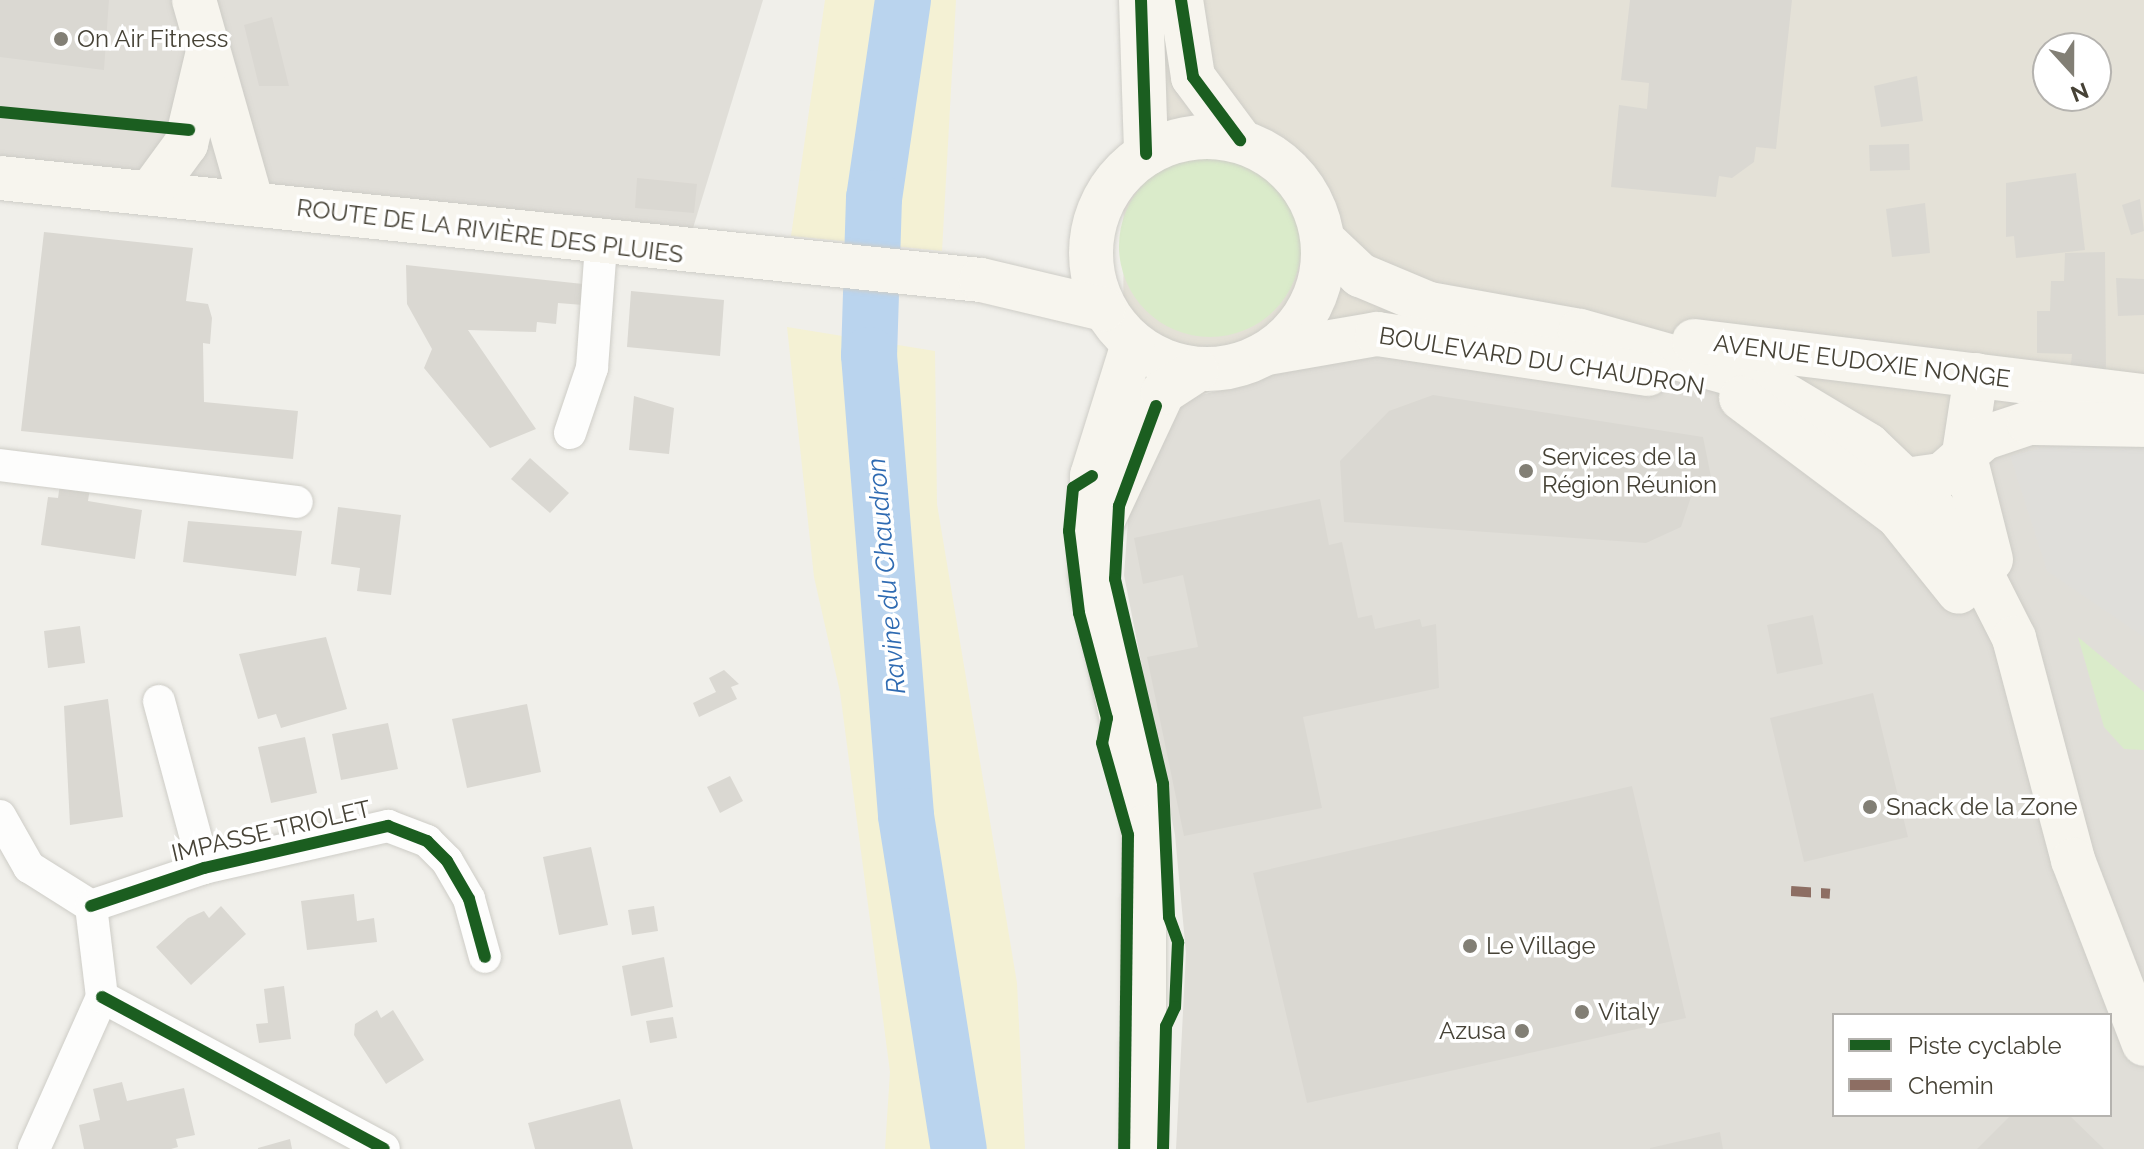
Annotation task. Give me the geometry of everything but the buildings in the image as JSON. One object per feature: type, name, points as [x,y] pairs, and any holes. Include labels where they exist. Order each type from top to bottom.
[{"type":"main road","points":[[194,0],[252,204]]},
{"type":"main road","points":[[1141,0],[1146,154]]},
{"type":"main road","points":[[1181,0],[1193,77],[1240,140]]},
{"type":"main road","points":[[150,193],[186,144],[208,49]]},
{"type":"main road","points":[[1095,537],[1163,392],[1197,370],[1267,353],[1300,324],[1321,285],[1324,241],[1302,183],[1280,160],[1240,140],[1186,137],[1146,154],[1101,203],[1091,239],[1104,309],[1133,344],[1197,370]]},
{"type":"main road","name":"ROUTE DE LA RIVIÈRE DES PLUIES","points":[[0,179],[252,204],[783,265],[981,280],[1104,309]]},
{"type":"main road","name":"ROUTE DE LA RIVIÈRE DES PLUIES","points":[[981,280],[1031,274],[1091,239]]},
{"type":"main road","name":"BOULEVARD DU CHAUDRON","points":[[1324,241],[1360,275],[1429,304],[1580,331],[1765,383],[1832,420],[1907,483],[1977,565],[2014,638],[2037,738],[2073,860],[2144,1044]]},
{"type":"main road","name":"AVENUE EUDOXIE NONGE","points":[[1580,331],[2144,396]]},
{"type":"main road","name":"BOULEVARD DU CHAUDRON","points":[[1267,353],[1377,334],[1682,379],[1730,392],[1839,466],[1943,564],[2037,738]]},
{"type":"main road","points":[[1133,344],[1092,476],[1095,537],[1091,575],[1145,827],[1143,1149]]},
{"type":"main road","points":[[1976,375],[1964,453],[1977,525],[2014,638]]},
{"type":"main road","name":"AVENUE EUDOXIE NONGE","points":[[1839,466],[1878,483],[1907,483],[1942,475],[1964,453],[2029,423],[2144,425]]},
{"type":"street","points":[[570,433],[596,342],[601,244]]},
{"type":"street","points":[[0,465],[297,502]]},
{"type":"street","points":[[159,701],[204,868]]},
{"type":"street","points":[[0,816],[29,867],[91,906],[102,997],[34,1149]]},
{"type":"street","name":"IMPASSE TRIOLET","points":[[91,906],[204,868],[388,826],[427,841],[447,861],[469,899],[485,957]]},
{"type":"street","points":[[102,997],[384,1149]]},
{"type":"shaded area","points":[[0,0],[763,0],[685,254],[0,178]]},
{"type":"shaded area","points":[[1124,0],[2144,0],[2144,1009],[1385,313],[1188,401],[1123,461]]},
{"type":"shaded area","points":[[1389,310],[1769,395],[1921,502],[2047,427],[2144,435],[2144,1149],[1176,1149],[1186,953],[1175,835],[1124,575],[1129,508],[1160,417],[1188,398],[1259,381]]},
{"type":"shaded area","points":[[2078,440],[2144,444],[2144,637],[2047,571],[2010,456]]},
{"type":"green space","points":[[1210,155],[1245,162],[1275,181],[1294,211],[1301,246],[1294,281],[1275,311],[1245,330],[1210,337],[1175,330],[1145,311],[1126,281],[1119,246],[1126,211],[1145,181],[1175,162]]},
{"type":"green space","points":[[2078,637],[2144,692],[2144,750],[2124,749],[2104,727]]},
{"type":"sand","points":[[825,0],[956,0],[942,251],[791,236]]},
{"type":"sand","points":[[787,327],[935,351],[937,504],[1017,983],[1025,1149],[885,1149],[890,1072],[840,692],[814,577]]},
{"type":"waterway","name":"Ravine du Chaudron","points":[[903,0],[874,198],[869,355],[906,816],[959,1149]]},
{"type":"marked path","points":[[1791,891],[1830,894]]},
{"type":"cycle path","points":[[1141,0],[1146,154]]},
{"type":"cycle path","points":[[1181,0],[1193,77],[1240,140]]},
{"type":"cycle path","points":[[0,112],[189,130]]},
{"type":"cycle path","points":[[1156,406],[1119,506],[1115,579],[1163,784],[1169,917],[1178,942],[1175,1007],[1166,1026],[1163,1149]]},
{"type":"cycle path","points":[[1092,476],[1073,488],[1069,531],[1079,613],[1107,718],[1102,743],[1128,835],[1124,1149]]},
{"type":"cycle path","points":[[91,906],[204,868],[388,826],[427,841],[447,861],[469,899],[485,957]]},
{"type":"cycle path","points":[[102,997],[384,1149]]},
{"type":"place","name":"On Air Fitness","points":[[61,39]]},
{"type":"place","name":"Services de la Région Réunion","points":[[1526,471]]},
{"type":"place","name":"Snack de la Zone","points":[[1870,807]]},
{"type":"place","name":"Le Village","points":[[1470,946]]},
{"type":"place","name":"Vitaly","points":[[1582,1012]]},
{"type":"place","name":"Azusa","points":[[1522,1031]]}]
